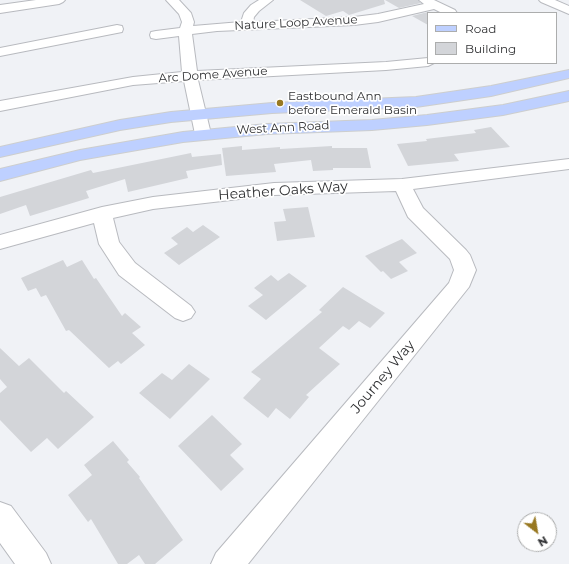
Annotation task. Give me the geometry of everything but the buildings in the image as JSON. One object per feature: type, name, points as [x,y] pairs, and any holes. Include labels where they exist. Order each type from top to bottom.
[{"type":"main road","name":"West Ann Road","points":[[0,152],[114,126],[198,114],[272,108],[416,102],[491,92],[569,74]]},
{"type":"main road","name":"West Ann Road","points":[[0,175],[80,155],[135,144],[203,134],[267,128],[372,125],[434,120],[503,110],[569,96]]},
{"type":"street","points":[[0,9],[59,0]]},
{"type":"street","points":[[172,0],[185,13],[188,22],[185,36],[190,76],[203,134]]},
{"type":"street","points":[[246,26],[248,16],[255,8],[267,0]]},
{"type":"street","points":[[545,0],[569,10]]},
{"type":"street","points":[[430,2],[449,12]]},
{"type":"street","name":"Nature Loop Avenue","points":[[156,35],[187,30],[370,19],[430,2]]},
{"type":"street","points":[[0,52],[118,29]]},
{"type":"street","name":"Arc Dome Avenue","points":[[0,106],[133,81],[190,76],[386,66],[427,62]]},
{"type":"street","name":"Heather Oaks Way","points":[[0,242],[102,214],[153,203],[274,189],[402,185],[567,167]]},
{"type":"street","name":"Journey Way","points":[[227,564],[458,287],[465,270],[459,255],[414,212],[402,185]]},
{"type":"street","points":[[102,214],[109,244],[127,269],[183,312]]},
{"type":"street","points":[[0,517],[35,564]]},
{"type":"place","name":"Eastbound Ann before Emerald Basin","points":[[280,103]]}]
